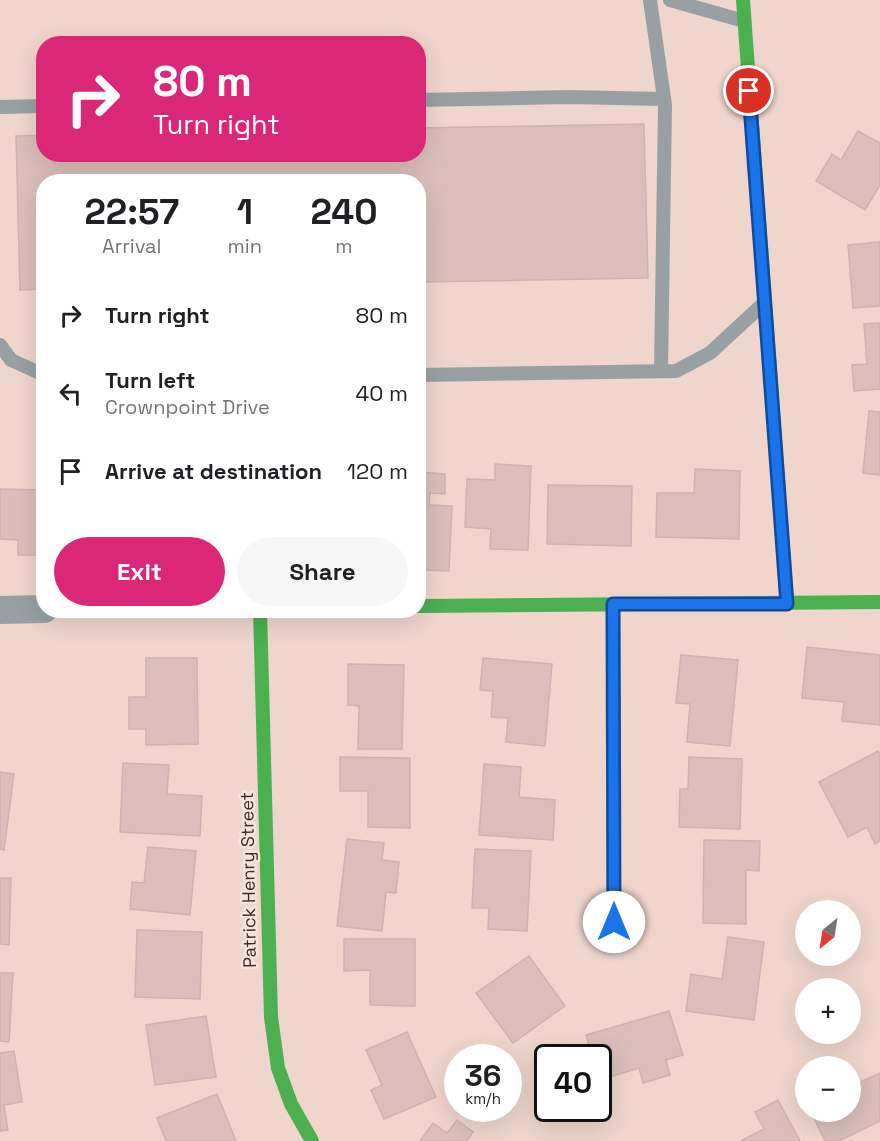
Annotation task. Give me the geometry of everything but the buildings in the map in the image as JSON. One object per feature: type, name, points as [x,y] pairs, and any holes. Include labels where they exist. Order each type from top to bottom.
[{"type":"street","points":[[743,0],[787,604]]},
{"type":"street","points":[[426,606],[880,602]]},
{"type":"street","points":[[613,604],[614,922]]},
{"type":"street","points":[[0,610],[36,609]]},
{"type":"street","name":"Patrick Henry Street","points":[[260,618],[271,1017],[278,1068],[291,1104],[312,1141]]},
{"type":"lane","points":[[650,0],[664,99],[661,371]]},
{"type":"lane","points":[[670,0],[744,21]]},
{"type":"lane","points":[[426,100],[569,97],[664,99]]},
{"type":"lane","points":[[0,107],[36,106]]},
{"type":"lane","points":[[426,375],[676,371],[710,353],[765,302]]},
{"type":"lane","points":[[0,345],[11,360],[36,371]]},
{"type":"traffic: fast","points":[[743,0],[787,604]]},
{"type":"traffic: fast","points":[[426,606],[880,602]]},
{"type":"traffic: fast","points":[[613,604],[614,922]]},
{"type":"traffic: fast","points":[[260,618],[271,1017],[278,1068],[291,1104],[312,1141]]},
{"type":"route","points":[[614,922],[613,604],[787,604],[749,91]]}]
